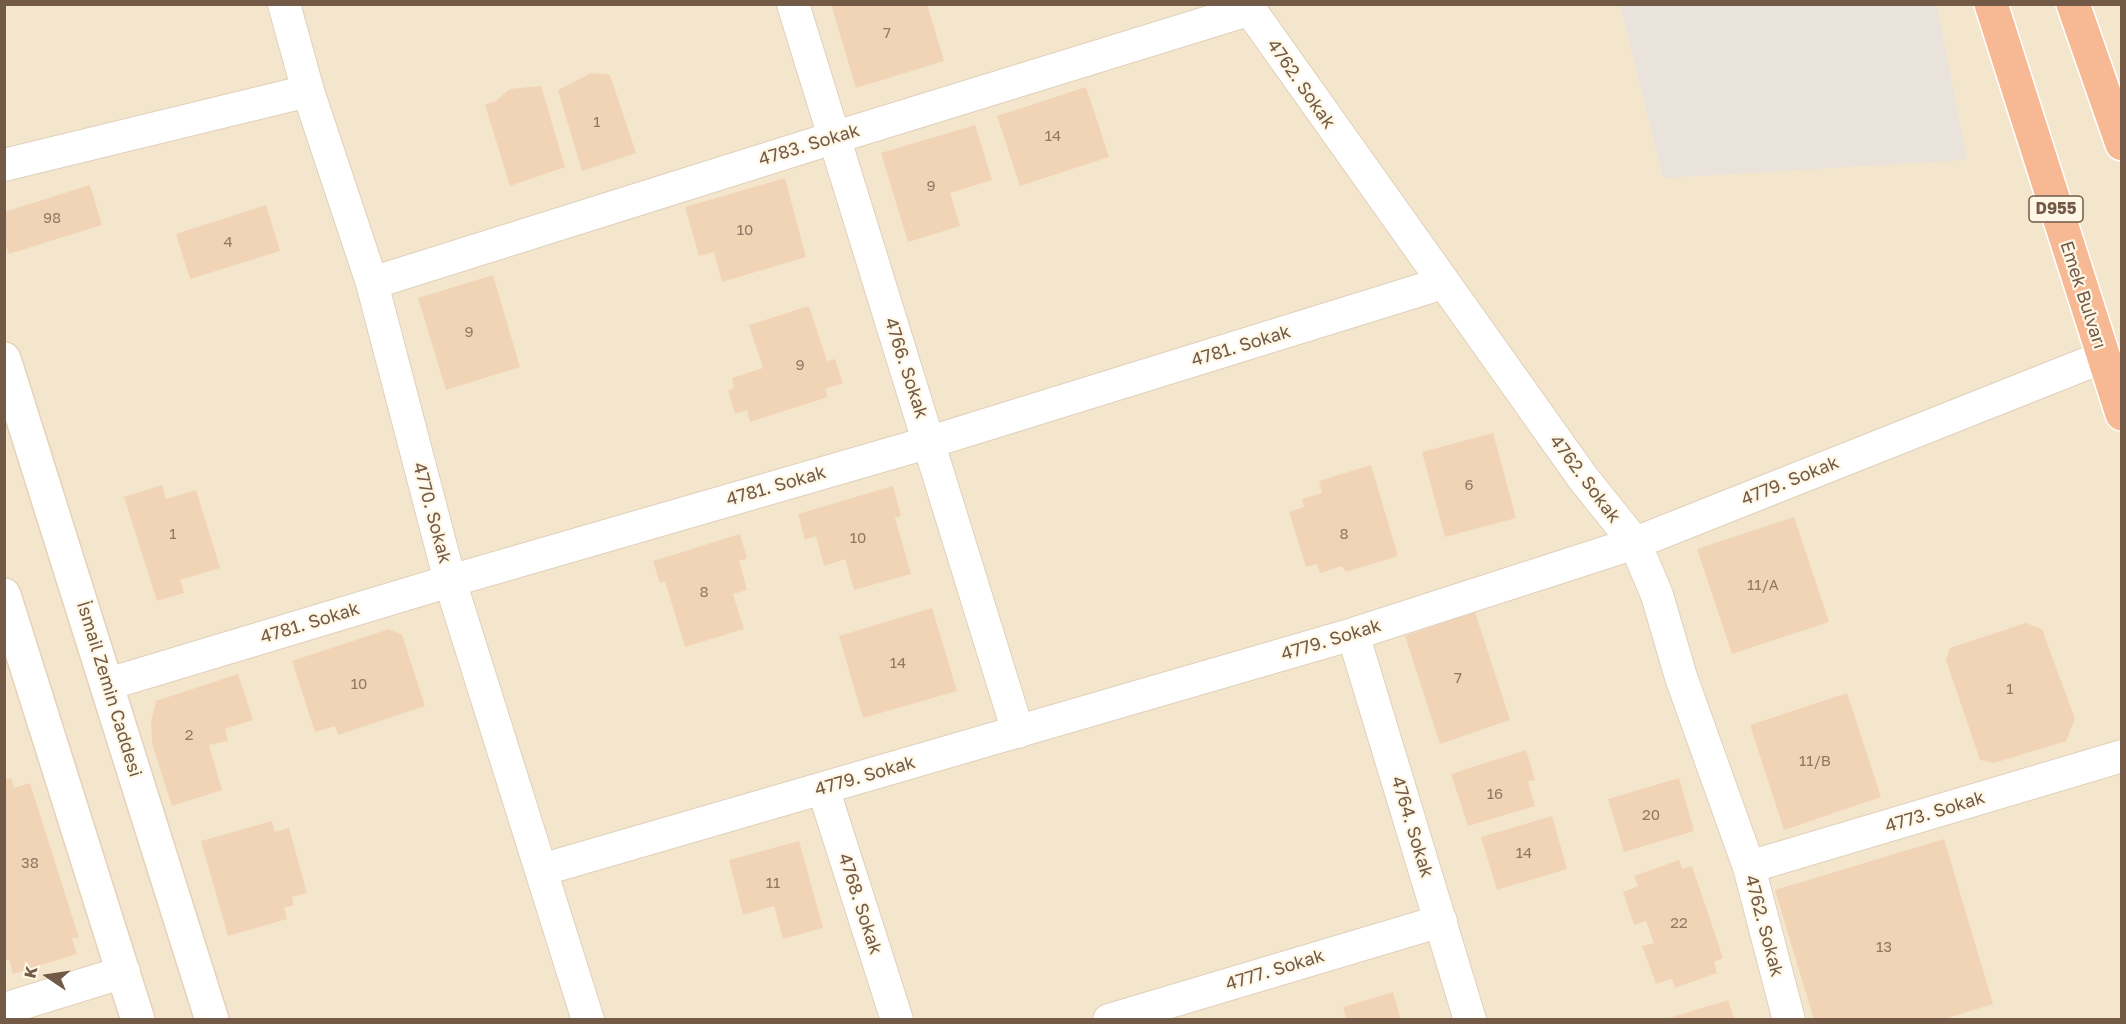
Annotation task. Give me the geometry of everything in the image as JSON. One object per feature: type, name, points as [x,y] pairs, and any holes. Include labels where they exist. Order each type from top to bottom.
[{"type":"highway","name":"Emek Bulvarı","points":[[1991,4],[2121,414]]},
{"type":"highway","points":[[2073,4],[2121,144]]},
{"type":"main road","name":"İsmail Zemin Caddesi","points":[[4,359],[212,1020]]},
{"type":"main road","points":[[4,595],[10,628],[138,1020]]},
{"type":"street","name":"4770. Sokak","points":[[284,4],[308,91],[372,283],[450,581],[588,1020]]},
{"type":"street","name":"4766. Sokak","points":[[794,4],[833,138],[930,442],[1018,732]]},
{"type":"street","name":"4783. Sokak","points":[[372,283],[1247,7]]},
{"type":"street","name":"4762. Sokak","points":[[1247,7],[1583,478],[1635,543],[1657,595],[1681,677],[1749,867],[1790,1020]]},
{"type":"street","points":[[4,165],[308,91]]},
{"type":"street","name":"4781. Sokak","points":[[108,684],[450,581],[930,442],[1443,283]]},
{"type":"street","name":"4779. Sokak","points":[[541,870],[1353,634],[1635,543],[2103,357]]},
{"type":"street","name":"4764. Sokak","points":[[1353,634],[1470,1020]]},
{"type":"street","name":"4773. Sokak","points":[[1749,867],[2121,756]]},
{"type":"street","name":"4768. Sokak","points":[[823,788],[897,1020]]},
{"type":"street","name":"4777. Sokak","points":[[1109,1020],[1441,921]]},
{"type":"street","points":[[4,1009],[123,972]]},
{"type":"shaded area","points":[[5,5],[2121,5],[2121,1019],[5,1020]]},
{"type":"shaded area","points":[[1620,5],[1937,5],[1967,160],[1663,178]]},
{"type":"building","points":[[831,4],[927,4],[944,61],[856,88]]},
{"type":"building","points":[[591,73],[610,75],[636,153],[582,171],[558,90]]},
{"type":"building","points":[[541,86],[565,167],[510,186],[485,105],[496,101],[510,89]]},
{"type":"building","points":[[1086,87],[1109,157],[1020,186],[997,116]]},
{"type":"building","points":[[975,125],[992,180],[950,193],[960,226],[908,242],[881,153]]},
{"type":"building","points":[[785,178],[806,257],[722,282],[714,252],[699,256],[685,207]]},
{"type":"building","points":[[90,185],[102,225],[9,254],[4,239],[4,212]]},
{"type":"building","points":[[266,205],[280,251],[190,279],[176,234]]},
{"type":"building","points":[[493,275],[520,367],[446,390],[418,298]]},
{"type":"building","points":[[809,306],[827,361],[835,359],[843,383],[825,389],[828,397],[750,422],[747,410],[735,414],[728,390],[734,388],[732,378],[763,368],[749,325]]},
{"type":"building","points":[[1493,433],[1516,518],[1445,537],[1422,452]]},
{"type":"building","points":[[1371,465],[1398,556],[1346,572],[1342,566],[1320,573],[1317,564],[1306,567],[1289,512],[1304,507],[1302,499],[1322,493],[1319,481]]},
{"type":"building","points":[[162,485],[166,499],[196,490],[220,568],[180,580],[184,593],[157,601],[124,497]]},
{"type":"building","points":[[893,486],[901,516],[895,518],[911,574],[854,590],[845,559],[824,566],[816,536],[805,540],[798,514]]},
{"type":"building","points":[[1794,517],[1829,622],[1732,654],[1697,549]]},
{"type":"building","points":[[740,534],[747,558],[739,561],[747,590],[733,594],[744,629],[685,647],[665,581],[660,583],[653,561]]},
{"type":"building","points":[[932,608],[957,691],[863,718],[839,636]]},
{"type":"building","points":[[1475,612],[1510,720],[1440,744],[1405,636]]},
{"type":"building","points":[[2026,623],[2042,629],[2075,719],[2066,741],[1994,763],[1980,760],[1946,660],[1950,648]]},
{"type":"building","points":[[389,629],[402,635],[425,706],[338,735],[335,726],[315,732],[292,661]]},
{"type":"building","points":[[238,674],[253,720],[225,729],[228,741],[209,745],[222,790],[172,806],[152,744],[151,721],[156,701]]},
{"type":"building","points":[[1847,693],[1881,797],[1784,830],[1750,725]]},
{"type":"building","points":[[1526,750],[1535,780],[1528,782],[1535,806],[1468,826],[1451,774]]},
{"type":"building","points":[[11,778],[14,788],[30,783],[79,938],[72,938],[77,954],[13,974],[9,959],[4,961],[4,780]]},
{"type":"building","points":[[1679,778],[1694,831],[1624,852],[1608,799]]},
{"type":"building","points":[[1552,816],[1567,869],[1497,890],[1481,837]]},
{"type":"building","points":[[272,821],[275,832],[289,828],[307,893],[292,897],[294,905],[284,908],[287,919],[228,936],[201,841]]},
{"type":"building","points":[[1944,839],[1993,1004],[1941,1020],[1814,1020],[1775,890]]},
{"type":"building","points":[[799,841],[823,928],[783,939],[774,906],[743,915],[729,860]]},
{"type":"building","points":[[1679,860],[1682,869],[1692,866],[1723,958],[1714,962],[1717,973],[1675,988],[1672,979],[1656,984],[1642,946],[1654,943],[1646,921],[1634,925],[1623,892],[1638,886],[1634,876]]},
{"type":"building","points":[[1393,992],[1401,1020],[1347,1020],[1343,1007]]},
{"type":"building","points":[[1728,1000],[1735,1020],[1666,1020],[1666,1019]]}]
